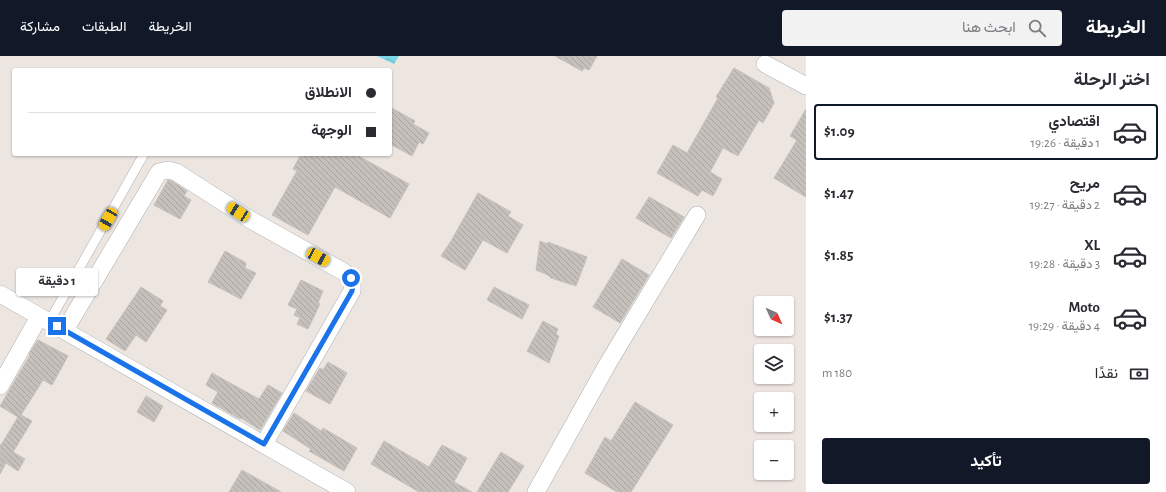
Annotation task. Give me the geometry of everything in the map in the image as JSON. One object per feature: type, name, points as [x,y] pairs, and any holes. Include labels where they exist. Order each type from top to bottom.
[{"type":"street","points":[[766,64],[806,86]]},
{"type":"street","points":[[65,330],[159,172],[168,170],[176,172],[251,220],[344,272],[351,278],[353,285],[352,291],[264,444]]},
{"type":"street","points":[[536,492],[607,365],[697,214]]},
{"type":"street","points":[[0,294],[264,444],[343,491]]},
{"type":"street","points":[[0,386],[44,319]]},
{"type":"lane","points":[[44,319],[143,156]]},
{"type":"water","points":[[377,56],[399,56],[394,64]]},
{"type":"building","points":[[555,56],[597,56],[589,70],[584,68],[582,71]]},
{"type":"building","points":[[734,68],[769,88],[774,103],[763,123],[759,120],[738,156],[723,148],[710,172],[722,179],[713,196],[702,190],[698,196],[657,173],[673,145],[687,153],[718,98],[716,97]]},
{"type":"building","points":[[392,108],[415,121],[413,124],[429,133],[423,144],[419,142],[412,156],[392,145]]},
{"type":"building","points":[[806,109],[806,197],[774,178],[797,140],[790,136]]},
{"type":"building","points":[[300,156],[359,156],[409,184],[390,218],[335,187],[308,235],[272,215],[297,171],[293,169]]},
{"type":"building","points":[[168,180],[187,191],[184,196],[191,200],[180,219],[154,205]]},
{"type":"building","points":[[478,193],[511,212],[508,216],[523,225],[507,253],[483,240],[465,270],[441,256]]},
{"type":"building","points":[[649,197],[684,217],[671,238],[636,218]]},
{"type":"building","points":[[540,241],[547,244],[548,242],[587,257],[576,286],[551,278],[548,275],[536,270]]},
{"type":"building","points":[[225,251],[246,263],[245,268],[256,273],[241,299],[208,282]]},
{"type":"building","points":[[622,259],[649,275],[620,323],[593,307]]},
{"type":"building","points":[[301,280],[323,291],[318,303],[320,304],[308,329],[297,324],[300,318],[294,315],[297,309],[288,305]]},
{"type":"building","points":[[141,287],[163,301],[160,306],[167,310],[146,342],[136,335],[125,351],[106,339]]},
{"type":"building","points":[[494,287],[529,305],[522,319],[487,300]]},
{"type":"building","points":[[543,321],[558,329],[556,334],[559,336],[549,363],[527,351]]},
{"type":"building","points":[[38,340],[68,356],[52,385],[43,380],[21,415],[32,421],[13,452],[25,459],[18,471],[6,463],[0,474],[0,444],[1,445],[18,417],[0,406]]},
{"type":"building","points":[[328,362],[347,373],[330,404],[306,391],[320,368],[323,370]]},
{"type":"building","points":[[212,373],[259,399],[268,385],[282,393],[260,430],[212,403],[218,392],[206,385]]},
{"type":"building","points":[[146,396],[163,406],[154,422],[137,412]]},
{"type":"building","points":[[635,402],[673,425],[631,492],[617,492],[585,473],[605,437],[611,441]]},
{"type":"building","points":[[294,413],[321,431],[323,428],[357,448],[344,471],[309,451],[311,449],[283,431]]},
{"type":"building","points":[[384,441],[429,467],[442,445],[467,458],[454,482],[472,492],[419,492],[371,464]]},
{"type":"building","points":[[501,452],[524,466],[508,492],[477,492]]},
{"type":"building","points":[[242,470],[281,492],[229,492]]},
{"type":"route","points":[[57,326],[264,444],[352,291],[353,285],[351,278]]}]
